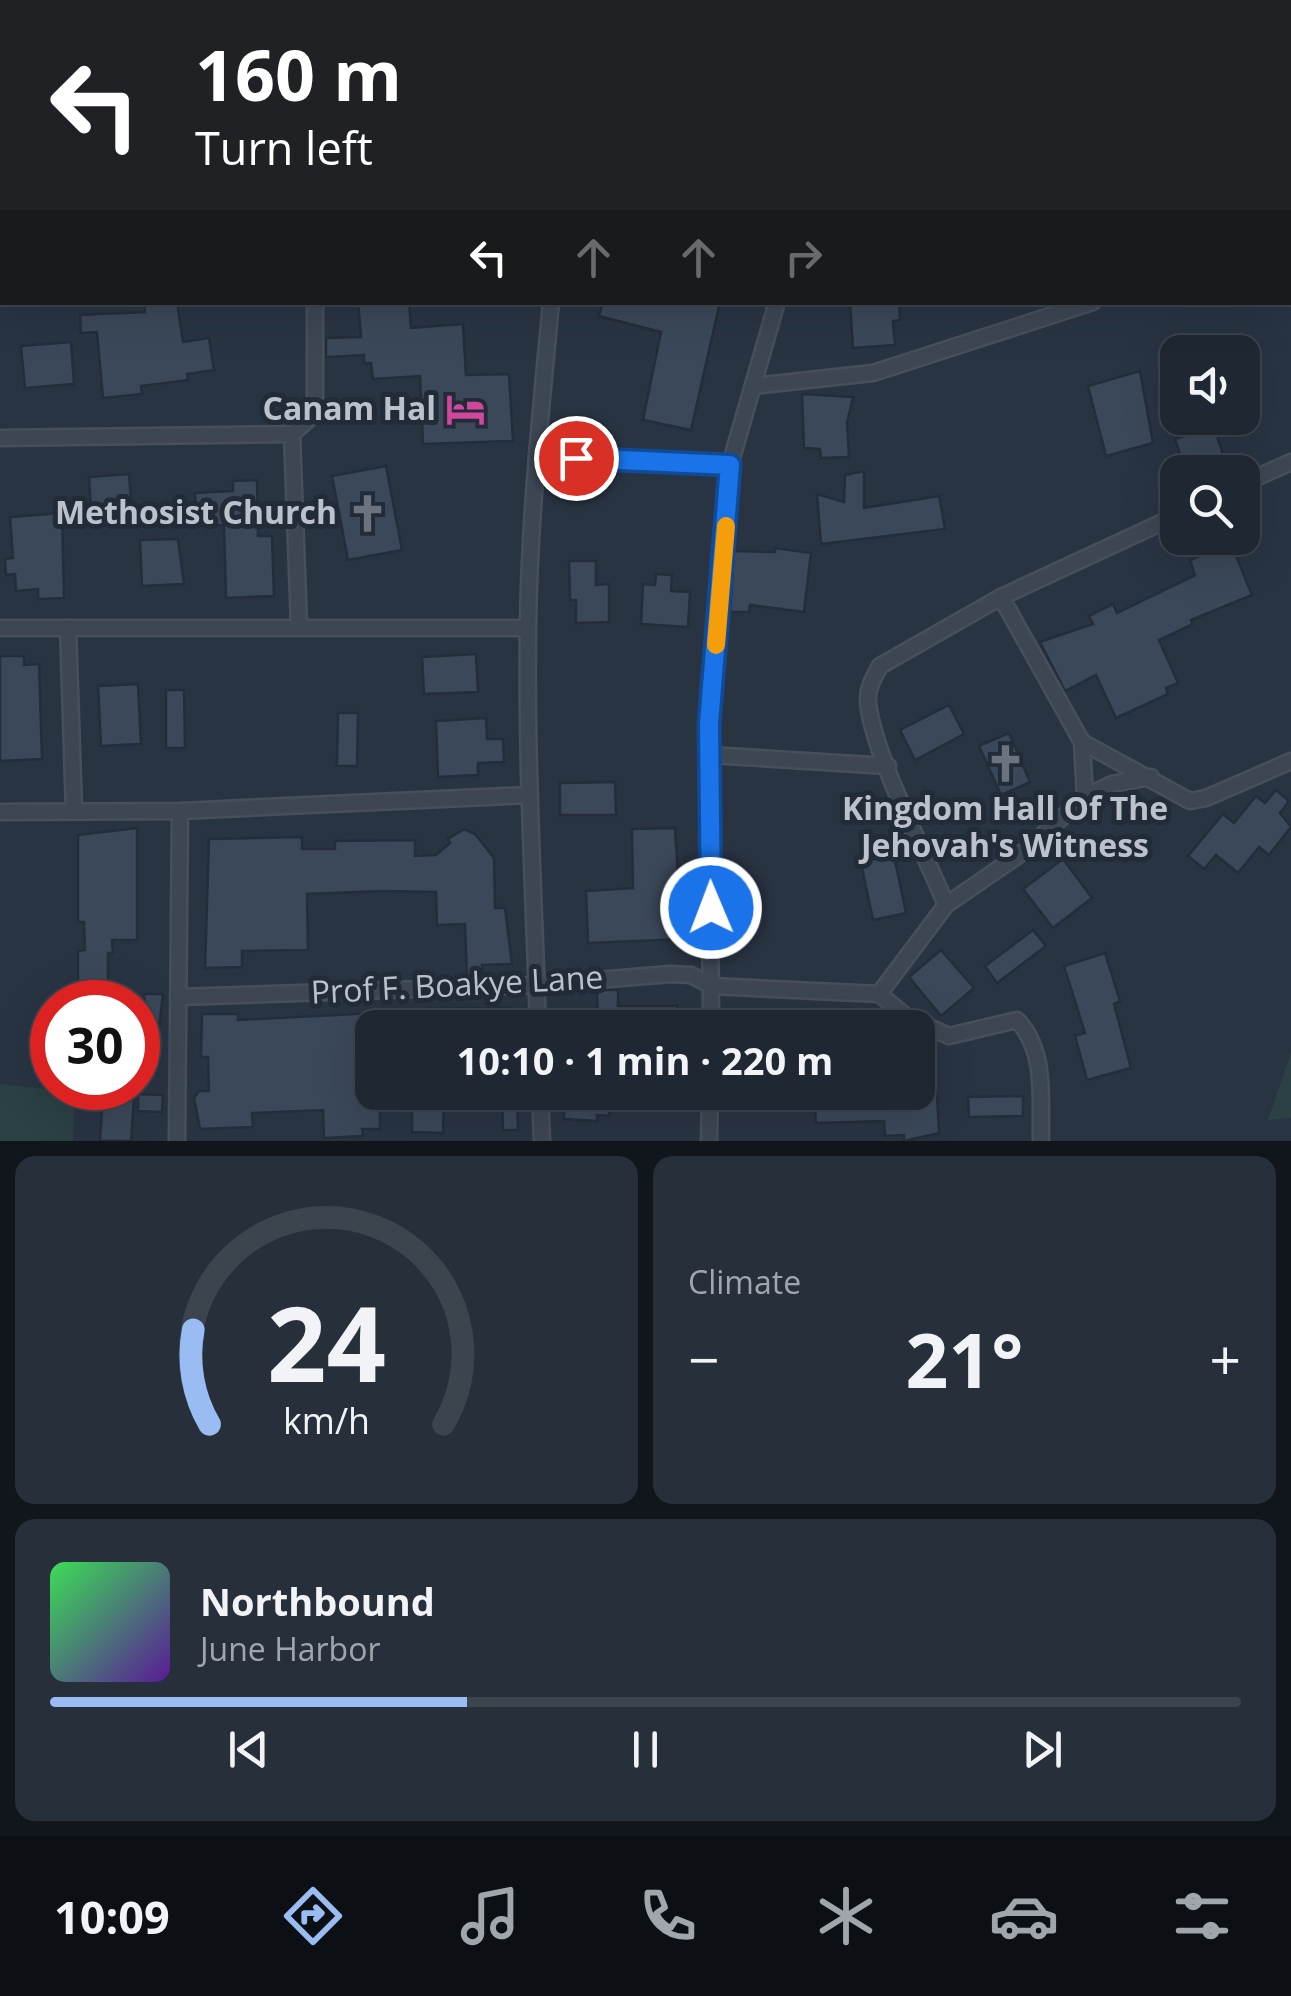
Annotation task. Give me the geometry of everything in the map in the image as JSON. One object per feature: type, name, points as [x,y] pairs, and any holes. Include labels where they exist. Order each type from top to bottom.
[{"type":"street","points":[[0,438],[292,434],[310,418],[315,403],[315,305]]},
{"type":"street","points":[[538,1010],[529,796],[528,628],[537,456],[551,305]]},
{"type":"street","points":[[712,1010],[710,755],[730,465],[776,305]]},
{"type":"street","points":[[753,386],[873,373],[1085,305]]},
{"type":"street","points":[[292,434],[299,626]]},
{"type":"street","points":[[537,456],[730,465]]},
{"type":"street","points":[[1260,476],[1291,462]]},
{"type":"street","points":[[946,905],[888,766],[868,702],[870,684],[880,666],[1001,596],[1160,522]]},
{"type":"street","points":[[1001,596],[1082,742],[1085,797]]},
{"type":"street","points":[[0,628],[528,628]]},
{"type":"street","points":[[68,628],[74,812]]},
{"type":"street","points":[[1082,742],[1183,798],[1198,802],[1291,761]]},
{"type":"street","points":[[710,755],[888,766]]},
{"type":"street","points":[[1041,1141],[1038,1058],[1030,1034],[1018,1020],[950,1036],[907,1016],[879,994],[946,905],[1026,850],[1085,797],[1112,784],[1152,778]]},
{"type":"street","points":[[0,812],[180,811],[529,796]]},
{"type":"street","points":[[177,1141],[180,811]]},
{"type":"street","name":"Prof F. Boakye Lane","points":[[178,997],[537,985],[670,974],[691,975],[712,986],[879,994]]},
{"type":"street","points":[[541,1110],[542,1141]]},
{"type":"street","points":[[709,1141],[710,1110]]},
{"type":"green space","points":[[1291,1052],[1291,1118],[1268,1120]]},
{"type":"green space","points":[[0,1084],[30,1087],[30,1110],[74,1110],[73,1141],[0,1141]]},
{"type":"building","points":[[144,305],[177,305],[183,342],[209,338],[214,370],[187,374],[188,380],[141,386],[142,394],[103,398],[97,332],[81,333],[80,315],[145,312]]},
{"type":"building","points":[[358,305],[409,305],[411,328],[463,324],[466,375],[509,374],[513,441],[423,444],[420,376],[373,379],[371,363],[364,363],[364,355],[326,357],[326,338],[361,337]]},
{"type":"building","points":[[602,305],[719,305],[691,430],[643,420],[661,332],[599,316]]},
{"type":"building","points":[[850,305],[899,305],[900,320],[893,321],[895,345],[853,348]]},
{"type":"building","points":[[71,342],[74,384],[25,388],[21,346]]},
{"type":"building","points":[[1140,371],[1153,443],[1106,456],[1088,386]]},
{"type":"building","points":[[802,394],[853,397],[847,423],[849,457],[821,458],[820,449],[804,448]]},
{"type":"building","points":[[1217,435],[1223,455],[1180,455],[1175,439]]},
{"type":"building","name":"Methosist Church","points":[[386,466],[402,550],[348,560],[332,476]]},
{"type":"building","points":[[864,471],[864,508],[939,496],[945,529],[821,544],[817,494],[844,502],[845,475]]},
{"type":"building","points":[[129,474],[133,523],[92,526],[89,477]]},
{"type":"building","points":[[257,480],[258,536],[272,536],[274,596],[226,598],[224,525],[197,526],[195,493],[233,491],[233,481]]},
{"type":"building","points":[[62,513],[64,598],[38,599],[38,589],[16,591],[15,574],[6,575],[5,559],[13,558],[10,517]]},
{"type":"building","points":[[178,539],[184,584],[142,586],[140,540]]},
{"type":"building","points":[[775,548],[811,553],[804,612],[750,605],[749,612],[730,612],[734,551],[775,552]]},
{"type":"building","points":[[1202,555],[1236,555],[1252,595],[1191,620],[1193,624],[1159,640],[1178,683],[1166,688],[1168,694],[1116,718],[1096,675],[1065,691],[1040,642],[1093,624],[1089,616],[1113,604],[1117,613],[1195,575],[1190,560]]},
{"type":"building","points":[[569,561],[596,561],[596,585],[609,584],[609,622],[576,623],[576,600],[570,600]]},
{"type":"building","points":[[656,574],[672,575],[671,591],[690,592],[688,627],[641,624],[643,584],[655,585]]},
{"type":"building","points":[[476,654],[478,692],[424,694],[422,657]]},
{"type":"building","points":[[0,656],[24,656],[24,665],[39,664],[42,759],[0,761]]},
{"type":"building","points":[[138,684],[141,744],[101,746],[98,686]]},
{"type":"building","points":[[166,690],[184,690],[185,748],[166,748]]},
{"type":"building","points":[[949,705],[964,734],[915,760],[900,730]]},
{"type":"building","points":[[338,713],[358,713],[357,766],[337,766]]},
{"type":"building","points":[[486,718],[487,739],[503,739],[504,762],[478,763],[478,775],[438,777],[436,721]]},
{"type":"building","name":"Kingdom Hall Of The Jehovah's Witness","points":[[1009,733],[1030,782],[1001,795],[979,746]]},
{"type":"building","points":[[615,782],[616,815],[560,815],[560,783]]},
{"type":"building","points":[[1276,790],[1289,801],[1280,813],[1291,827],[1269,855],[1259,847],[1238,873],[1216,855],[1204,869],[1188,856],[1223,814],[1234,823],[1256,796],[1265,803]]},
{"type":"building","points":[[137,828],[137,940],[112,940],[108,980],[78,980],[78,951],[85,950],[84,922],[78,922],[78,835]]},
{"type":"building","points":[[675,828],[682,939],[588,943],[586,891],[633,888],[632,829]]},
{"type":"building","points":[[464,829],[475,834],[494,858],[495,908],[505,908],[512,964],[482,965],[483,976],[467,977],[465,924],[437,925],[436,892],[383,891],[307,894],[308,950],[242,951],[242,967],[205,968],[209,839],[302,837],[302,849],[335,849],[335,841],[415,840],[415,856],[436,855],[450,843],[448,839]]},
{"type":"building","points":[[893,851],[906,913],[873,920],[860,858]]},
{"type":"building","points":[[1063,859],[1092,898],[1053,928],[1023,889]]},
{"type":"building","points":[[1033,930],[1046,946],[997,983],[985,966]]},
{"type":"building","points":[[941,950],[974,988],[941,1016],[909,977]]},
{"type":"building","points":[[1105,953],[1120,1001],[1114,1004],[1131,1068],[1087,1080],[1075,1036],[1085,1033],[1064,966]]},
{"type":"building","points":[[618,990],[618,1006],[677,1006],[677,1010],[598,1010],[597,991]]},
{"type":"building","points":[[509,1008],[509,1010],[428,1010]]},
{"type":"building","points":[[202,1014],[238,1014],[238,1020],[355,1014],[355,1110],[380,1110],[380,1129],[362,1129],[363,1136],[324,1138],[323,1110],[252,1113],[253,1127],[200,1129],[194,1098],[199,1091],[209,1091],[208,1057],[201,1057]]},
{"type":"building","points":[[937,1093],[939,1133],[904,1141],[904,1135],[885,1136],[884,1121],[816,1123],[815,1110],[935,1110]]},
{"type":"building","points":[[163,1095],[162,1112],[138,1111],[160,1110]]},
{"type":"building","points":[[1023,1096],[1023,1116],[969,1117],[968,1097]]},
{"type":"building","points":[[102,1110],[133,1110],[131,1141],[100,1141]]},
{"type":"building","points":[[412,1110],[444,1110],[443,1133],[412,1132]]},
{"type":"building","points":[[502,1110],[517,1110],[518,1130],[503,1130]]},
{"type":"building","points":[[564,1110],[610,1110],[609,1116],[597,1115],[597,1121],[564,1119]]},
{"type":"slow traffic","points":[[716,645],[726,526]]},
{"type":"place","name":"Canam Hal","points":[[466,409]]},
{"type":"place","name":"Methosist Church","points":[[367,513]]},
{"type":"place","name":"Kingdom Hall Of The Jehovah's Witness","points":[[1005,764]]},
{"type":"route","points":[[576,458],[730,465],[709,724],[711,908]]}]
